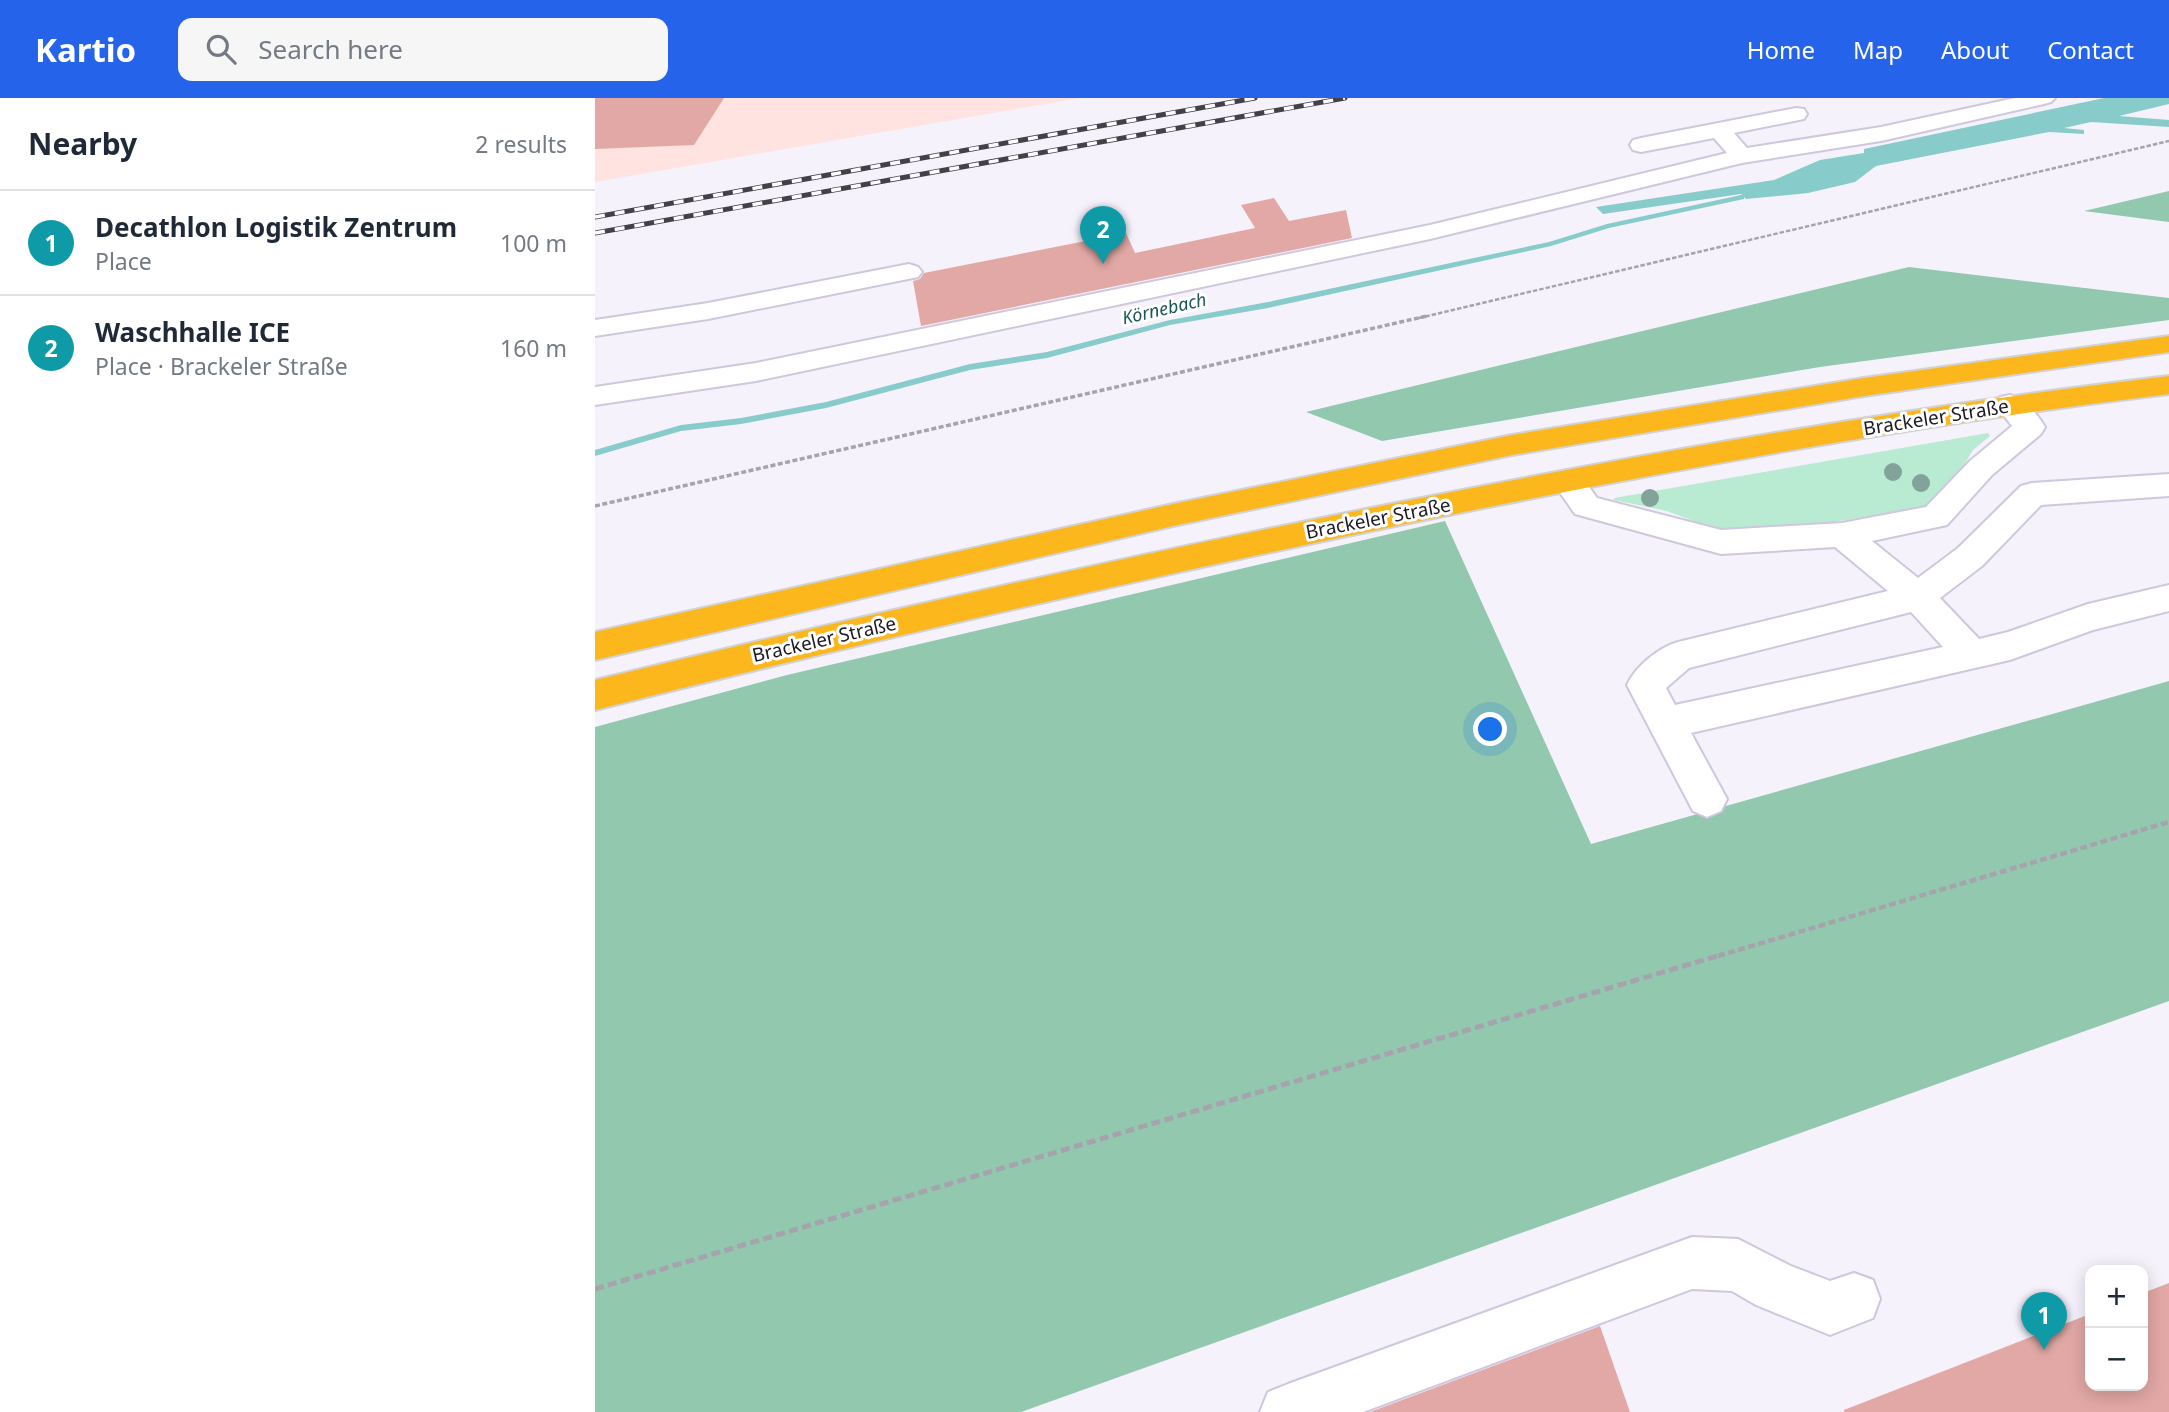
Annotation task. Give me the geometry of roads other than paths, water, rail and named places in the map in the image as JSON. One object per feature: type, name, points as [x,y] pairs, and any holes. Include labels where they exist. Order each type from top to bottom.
[{"type":"highway","name":"Brackeler Straße","points":[[595,646],[1173,515],[1512,445],[1851,389],[2169,344]]},
{"type":"highway","name":"Brackeler Straße","points":[[595,695],[832,636],[1175,559],[1568,481],[2010,404],[2169,385]]},
{"type":"highway","points":[[595,722],[832,636]]},
{"type":"lane","points":[[595,396],[756,372],[1430,232],[1742,156],[1881,134],[2044,98]]},
{"type":"lane","points":[[1641,145],[1796,114]]},
{"type":"lane","points":[[1719,131],[1742,156]]},
{"type":"lane","points":[[595,328],[708,311],[909,272]]},
{"type":"lane","points":[[1568,481],[1586,506],[1721,542],[1842,535],[1936,517],[1980,468],[2030,427],[2010,404]]},
{"type":"lane","points":[[1707,799],[1645,685],[1678,656],[1919,597],[1970,557],[2032,494],[2169,485]]},
{"type":"lane","points":[[1842,535],[1919,597],[1972,655]]},
{"type":"lane","points":[[1666,723],[2010,646],[2088,618],[2169,598]]},
{"type":"lane","points":[[1288,1412],[1692,1264],[1738,1265],[1775,1286],[1830,1308],[1854,1299]]},
{"type":"water","points":[[2104,98],[2169,98],[2169,104],[2119,116],[2169,120],[2169,127],[2091,122],[2064,128],[2084,130],[2084,134],[2049,132],[1876,166],[1855,182],[1808,193],[1746,199],[1741,194],[1603,214],[1596,207],[1774,180],[1820,160],[1864,153],[1864,149]]},
{"type":"waterway","name":"Körnebach","points":[[595,453],[681,428],[741,421],[826,405],[970,367],[1047,355],[1170,323],[1268,305],[1551,244],[1607,226],[1741,197]]},
{"type":"railway","points":[[595,217],[1255,98]]},
{"type":"railway","points":[[595,233],[1345,98]]},
{"type":"place","name":"Waschhalle ICE","points":[[1103,264]]},
{"type":"place","name":"Decathlon Logistik Zentrum","points":[[2044,1350]]}]
